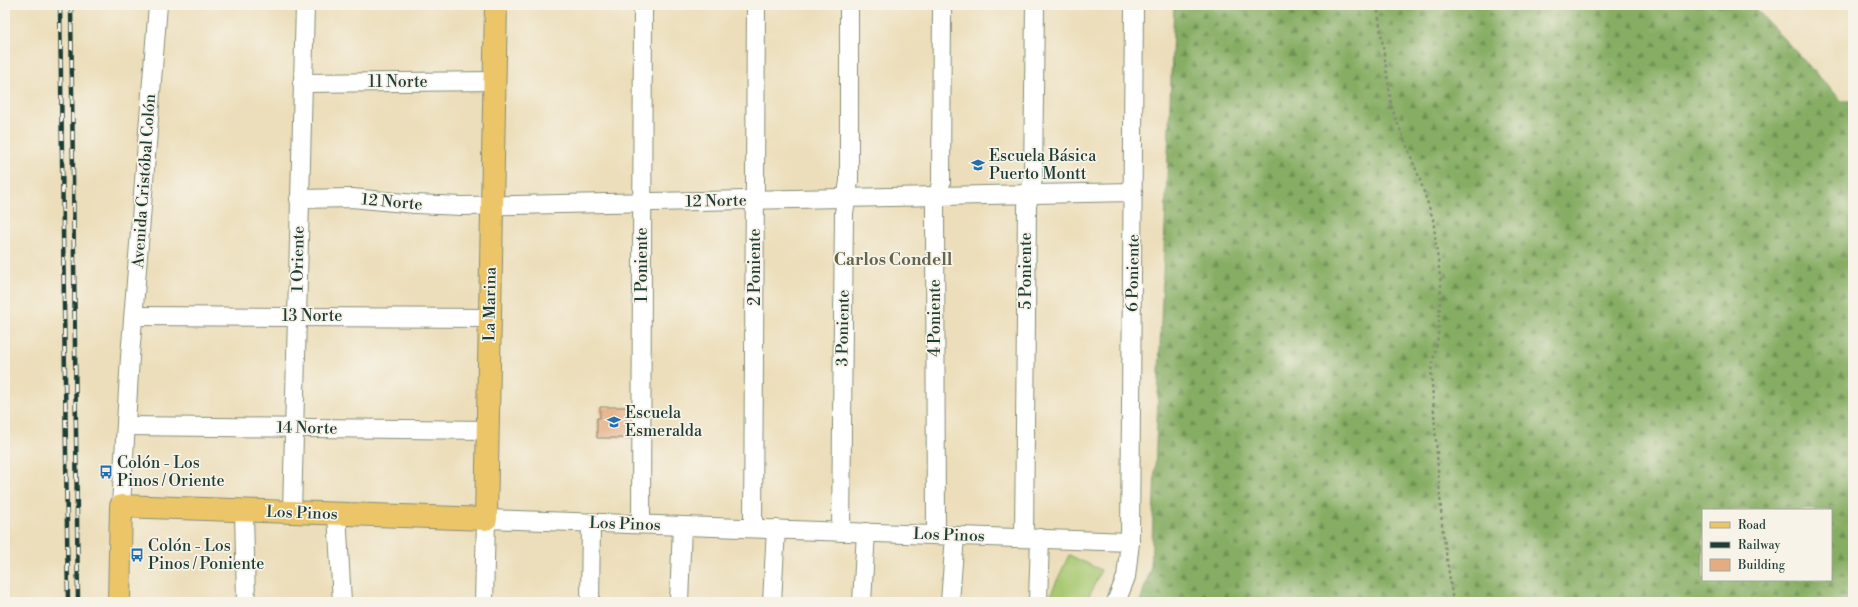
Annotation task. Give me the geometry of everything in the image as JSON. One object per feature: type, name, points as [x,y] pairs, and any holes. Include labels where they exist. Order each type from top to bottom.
[{"type":"main road","name":"La Marina","points":[[486,519],[496,5]]},
{"type":"main road","name":"Los Pinos","points":[[121,506],[486,519]]},
{"type":"main road","points":[[119,602],[121,506]]},
{"type":"street","name":"Avenida Cristóbal Colón","points":[[121,506],[130,357],[158,5]]},
{"type":"street","name":"1 Oriente","points":[[292,512],[305,5]]},
{"type":"street","name":"1 Poniente","points":[[641,524],[643,5]]},
{"type":"street","name":"2 Poniente","points":[[753,528],[756,5]]},
{"type":"street","name":"3 Poniente","points":[[841,532],[844,213],[849,181],[849,5]]},
{"type":"street","name":"4 Poniente","points":[[936,535],[935,206],[941,183],[942,5]]},
{"type":"street","name":"5 Poniente","points":[[1032,538],[1027,206],[1033,179],[1035,5]]},
{"type":"street","name":"6 Poniente","points":[[1116,602],[1126,577],[1130,542],[1134,5]]},
{"type":"street","name":"11 Norte","points":[[302,83],[495,81]]},
{"type":"street","name":"12 Norte","points":[[299,199],[352,198],[436,205],[492,206],[1133,192]]},
{"type":"street","name":"13 Norte","points":[[134,316],[490,318]]},
{"type":"street","name":"14 Norte","points":[[126,426],[488,430]]},
{"type":"street","points":[[244,511],[246,602]]},
{"type":"street","points":[[337,514],[342,602]]},
{"type":"street","name":"Los Pinos","points":[[486,519],[1130,542]]},
{"type":"street","name":"La Marina","points":[[484,602],[486,519]]},
{"type":"street","points":[[590,602],[591,523]]},
{"type":"street","points":[[679,602],[682,526]]},
{"type":"street","points":[[772,602],[776,529]]},
{"type":"street","points":[[862,602],[866,532]]},
{"type":"street","points":[[950,602],[955,536]]},
{"type":"street","points":[[1032,538],[1038,602]]},
{"type":"path","points":[[1378,5],[1392,109],[1419,177],[1433,219],[1441,285],[1438,337],[1431,371],[1442,524],[1453,602]]},
{"type":"green space","points":[[1174,5],[1752,5],[1842,101],[1853,101],[1853,602],[1140,602],[1151,567]]},
{"type":"green space","points":[[1069,555],[1101,570],[1086,602],[1047,602]]},
{"type":"building","name":"Escuela Esmeralda","points":[[600,407],[631,407],[631,438],[597,438],[597,418],[600,418]]},
{"type":"railway","points":[[60,5],[68,602]]},
{"type":"railway","points":[[71,5],[78,602]]},
{"type":"place","name":"Escuela Básica Puerto Montt","points":[[978,165]]},
{"type":"place","name":"Escuela Esmeralda","points":[[614,422]]},
{"type":"place","name":"Colón - Los Pinos / Oriente","points":[[106,472]]},
{"type":"place","name":"Colón - Los Pinos / Poniente","points":[[137,555]]},
{"type":"district","name":"Carlos Condell","points":[[893,260]]}]
